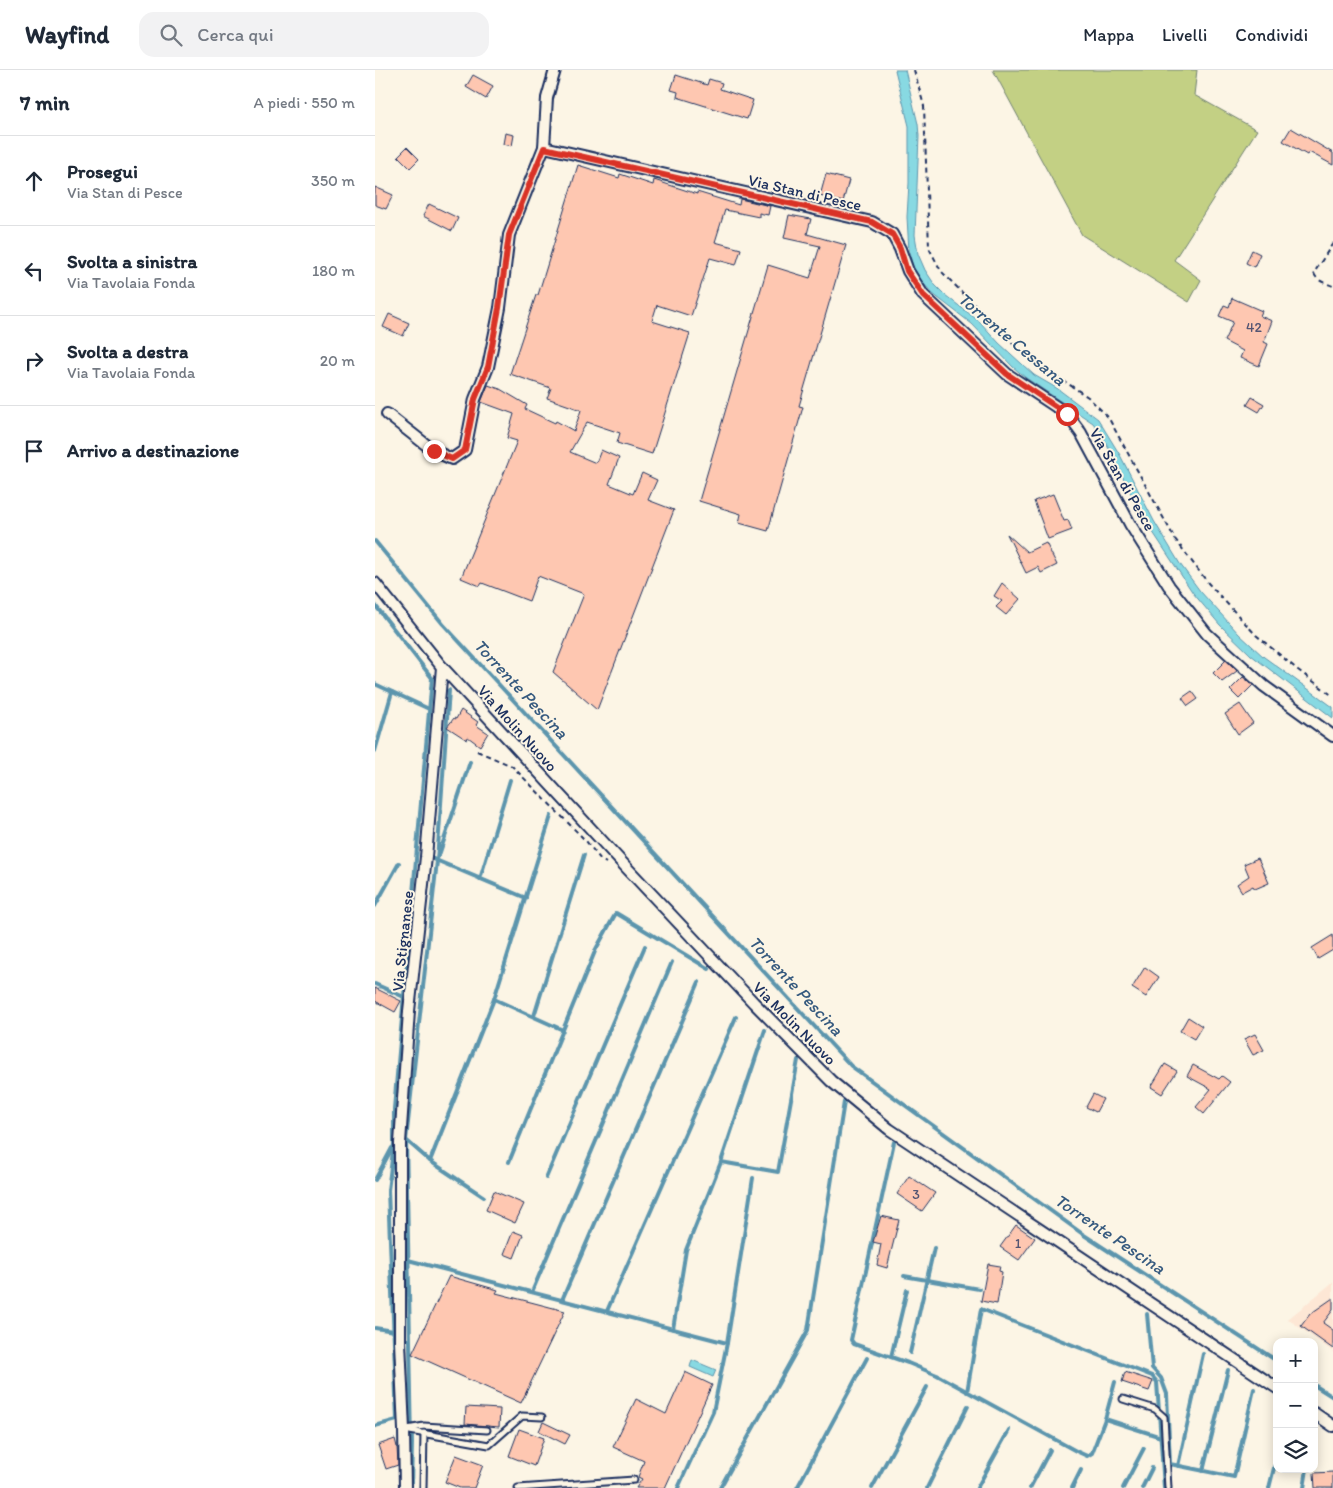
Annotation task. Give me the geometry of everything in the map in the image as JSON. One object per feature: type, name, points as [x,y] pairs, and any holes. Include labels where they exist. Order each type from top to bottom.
[{"type":"street","points":[[387,414],[434,451],[452,459],[465,450],[475,399],[488,367],[499,308],[509,235],[544,148],[547,98],[555,70]]},
{"type":"street","name":"Via Stan di Pesce","points":[[544,148],[872,222],[892,234],[900,248],[907,271],[923,295],[1007,374],[1067,414],[1081,433],[1130,524],[1164,578],[1207,634],[1264,686],[1333,736]]},
{"type":"street","name":"Via Molin Nuovo","points":[[375,583],[442,667],[632,874],[831,1081],[889,1129],[1273,1385]]},
{"type":"street","name":"Via Stignanese","points":[[405,1488],[399,1342],[400,1143],[409,1011],[442,667]]},
{"type":"street","points":[[1318,1416],[1333,1426]]},
{"type":"lane","points":[[1123,1399],[1155,1409],[1164,1417],[1168,1488]]},
{"type":"lane","points":[[404,1430],[489,1445],[522,1416],[542,1417]]},
{"type":"lane","points":[[404,1430],[424,1426],[487,1430]]},
{"type":"lane","points":[[423,1488],[425,1433]]},
{"type":"lane","points":[[518,1488],[634,1480]]},
{"type":"path","points":[[914,70],[924,106],[929,248],[941,271],[1029,358],[1088,397],[1108,417],[1175,539],[1208,583],[1255,635],[1333,696]]},
{"type":"path","points":[[1333,243],[1314,273],[1319,279],[1333,286]]},
{"type":"path","points":[[477,751],[512,766],[586,841],[601,860],[608,864]]},
{"type":"shaded area","points":[[1333,1282],[1333,1352],[1318,1341],[1318,1338],[1314,1338],[1288,1319]]},
{"type":"green space","points":[[993,70],[1197,70],[1194,95],[1257,130],[1174,260],[1201,280],[1189,302],[1082,235]]},
{"type":"water","points":[[895,70],[905,70],[918,124],[915,235],[918,254],[925,270],[935,285],[980,322],[999,343],[1034,375],[1058,389],[1098,419],[1120,455],[1154,521],[1180,564],[1200,591],[1239,634],[1264,657],[1333,707],[1333,718],[1251,655],[1220,625],[1193,593],[1141,514],[1103,437],[1093,423],[1026,378],[972,324],[933,294],[922,282],[913,267],[909,252],[907,217],[909,126]]},
{"type":"water","points":[[692,1360],[716,1370],[713,1377],[690,1367]]},
{"type":"building","points":[[473,75],[493,86],[486,99],[466,87]]},
{"type":"building","points":[[676,75],[707,85],[709,79],[722,83],[720,89],[753,100],[747,119],[677,97],[678,92],[671,90]]},
{"type":"building","points":[[1291,128],[1333,153],[1333,165],[1309,152],[1307,155],[1283,141]]},
{"type":"building","points":[[505,133],[514,135],[512,146],[503,144]]},
{"type":"building","points":[[407,147],[419,159],[410,168],[398,156]]},
{"type":"building","points":[[578,165],[619,178],[620,174],[653,185],[654,180],[739,205],[740,199],[770,206],[768,215],[759,213],[759,217],[725,210],[715,242],[741,249],[736,265],[710,258],[691,316],[657,305],[652,321],[690,333],[652,454],[617,443],[620,433],[587,422],[570,452],[596,463],[601,450],[619,458],[609,484],[633,494],[642,473],[657,480],[648,500],[674,510],[597,710],[553,672],[584,594],[538,576],[529,601],[482,583],[480,586],[461,578],[517,441],[507,438],[514,414],[481,402],[488,385],[500,389],[527,405],[525,409],[555,423],[556,421],[574,431],[581,410],[547,398],[551,388],[510,374],[536,295],[538,295]]},
{"type":"building","points":[[826,174],[849,180],[843,202],[820,196]]},
{"type":"building","points":[[375,187],[393,195],[386,209],[375,205]]},
{"type":"building","points":[[429,204],[458,218],[452,231],[423,216]]},
{"type":"building","points":[[789,215],[811,219],[807,234],[846,245],[799,406],[803,407],[768,531],[739,523],[741,514],[699,501],[768,265],[810,278],[820,246],[784,238]]},
{"type":"building","points":[[1252,250],[1260,254],[1254,267],[1246,263]]},
{"type":"building","points":[[1232,298],[1262,311],[1260,316],[1272,321],[1264,342],[1268,344],[1259,366],[1240,358],[1243,351],[1224,341],[1233,322],[1219,316],[1224,305],[1229,307]]},
{"type":"building","points":[[389,314],[409,323],[403,336],[383,327]]},
{"type":"building","points":[[1252,397],[1264,404],[1259,412],[1247,405]]},
{"type":"building","points":[[1053,494],[1064,521],[1068,520],[1072,530],[1048,539],[1034,501]]},
{"type":"building","points":[[1007,534],[1027,552],[1046,543],[1057,565],[1041,573],[1038,567],[1026,573]]},
{"type":"building","points":[[1002,583],[1020,599],[1006,615],[996,607],[1002,601],[994,596]]},
{"type":"building","points":[[1226,660],[1237,671],[1222,682],[1213,673]]},
{"type":"building","points":[[1243,677],[1253,685],[1239,699],[1230,690]]},
{"type":"building","points":[[1192,691],[1198,699],[1188,706],[1182,698]]},
{"type":"building","points":[[1240,704],[1253,723],[1238,734],[1225,714]]},
{"type":"building","points":[[461,710],[478,722],[476,725],[488,733],[480,746],[468,737],[467,740],[447,727],[454,718],[456,719]]},
{"type":"building","points":[[1258,858],[1269,883],[1255,889],[1253,886],[1242,892],[1237,884],[1249,876],[1244,864]]},
{"type":"building","points":[[1333,935],[1333,950],[1318,959],[1312,948]]},
{"type":"building","points":[[1145,967],[1159,977],[1146,997],[1132,988]]},
{"type":"building","points":[[375,988],[401,1001],[395,1012],[375,1001]]},
{"type":"building","points":[[1188,1017],[1202,1026],[1194,1039],[1180,1031]]},
{"type":"building","points":[[1255,1034],[1264,1050],[1253,1055],[1244,1039]]},
{"type":"building","points":[[1165,1064],[1177,1071],[1162,1094],[1151,1087]]},
{"type":"building","points":[[1193,1065],[1219,1079],[1222,1076],[1230,1082],[1204,1114],[1196,1107],[1211,1089],[1187,1076]]},
{"type":"building","points":[[1093,1094],[1103,1099],[1096,1112],[1086,1107]]},
{"type":"building","points":[[909,1176],[935,1193],[922,1211],[897,1194]]},
{"type":"building","points":[[494,1191],[524,1204],[515,1223],[486,1210]]},
{"type":"building","points":[[881,1216],[899,1220],[887,1268],[877,1265],[881,1244],[873,1242]]},
{"type":"building","points":[[1016,1225],[1035,1238],[1019,1260],[1000,1247]]},
{"type":"building","points":[[513,1231],[523,1235],[514,1258],[504,1254]]},
{"type":"building","points":[[988,1264],[1000,1266],[999,1271],[1002,1272],[997,1304],[981,1301]]},
{"type":"building","points":[[449,1276],[498,1290],[496,1293],[565,1311],[521,1403],[412,1354]]},
{"type":"building","points":[[1333,1298],[1333,1310],[1323,1323],[1333,1330],[1333,1349],[1301,1326],[1310,1314]]},
{"type":"building","points":[[685,1372],[712,1385],[665,1488],[636,1488],[642,1479],[638,1477],[644,1461],[613,1447],[636,1399],[666,1414]]},
{"type":"building","points":[[1125,1372],[1153,1381],[1149,1391],[1122,1382]]},
{"type":"building","points":[[466,1407],[500,1409],[499,1427],[465,1424]]},
{"type":"building","points":[[543,1422],[570,1435],[565,1444],[539,1431]]},
{"type":"building","points":[[519,1429],[544,1438],[534,1466],[509,1456]]},
{"type":"building","points":[[395,1439],[398,1465],[386,1469],[378,1445]]},
{"type":"building","points":[[456,1455],[483,1465],[474,1488],[460,1488],[445,1482]]},
{"type":"building","points":[[1333,1472],[1333,1488],[1315,1488],[1314,1473]]},
{"type":"waterway","name":"Torrente Pescina","points":[[375,541],[443,624],[851,1066],[1084,1235],[1273,1358]]},
{"type":"waterway","points":[[375,605],[432,678],[394,1109],[394,1144],[388,1190],[397,1420],[375,1426]]},
{"type":"waterway","points":[[375,684],[429,709]]},
{"type":"waterway","points":[[411,1488],[412,1443],[406,1140],[437,861],[449,690]]},
{"type":"waterway","points":[[375,751],[392,692]]},
{"type":"waterway","points":[[439,855],[470,762]]},
{"type":"waterway","points":[[480,879],[510,780]]},
{"type":"waterway","points":[[430,1161],[494,999],[551,816]]},
{"type":"waterway","points":[[534,1016],[584,855]]},
{"type":"waterway","points":[[431,858],[526,898]]},
{"type":"waterway","points":[[375,906],[399,863]]},
{"type":"waterway","points":[[509,1162],[596,949],[616,913],[709,969]]},
{"type":"waterway","points":[[546,1178],[645,946]]},
{"type":"waterway","points":[[532,1292],[672,962]]},
{"type":"waterway","points":[[562,1300],[699,982]]},
{"type":"waterway","points":[[375,984],[404,997]]},
{"type":"waterway","points":[[494,999],[563,1030]]},
{"type":"waterway","points":[[607,1311],[736,1017]]},
{"type":"waterway","points":[[673,1329],[686,1250],[721,1162],[765,1030]]},
{"type":"waterway","points":[[721,1162],[778,1172],[798,1060]]},
{"type":"waterway","points":[[720,1488],[808,1330],[844,1102]]},
{"type":"waterway","points":[[406,1140],[430,1161],[484,1197]]},
{"type":"waterway","points":[[894,1142],[851,1340],[854,1344],[937,1375],[1087,1456],[1092,1453],[1105,1419],[1115,1382]]},
{"type":"waterway","points":[[375,1180],[392,1148]]},
{"type":"waterway","points":[[678,1488],[713,1412],[727,1343],[753,1178]]},
{"type":"waterway","points":[[910,1353],[934,1248]]},
{"type":"waterway","points":[[408,1260],[727,1343]]},
{"type":"waterway","points":[[904,1276],[979,1289]]},
{"type":"waterway","points":[[891,1357],[907,1290]]},
{"type":"waterway","points":[[967,1392],[981,1309],[1152,1376],[1157,1382],[1164,1488]]},
{"type":"waterway","points":[[1147,1314],[1152,1368],[1161,1378],[1167,1394],[1170,1464],[1234,1477],[1254,1389]]},
{"type":"waterway","points":[[375,1328],[394,1331]]},
{"type":"waterway","points":[[1178,1466],[1203,1354]]},
{"type":"waterway","points":[[797,1488],[867,1358]]},
{"type":"waterway","points":[[1203,1471],[1228,1370]]},
{"type":"waterway","points":[[872,1488],[927,1387]]},
{"type":"waterway","name":"Torrente Pescina","points":[[1318,1388],[1333,1397]]},
{"type":"waterway","points":[[927,1488],[968,1406]]},
{"type":"waterway","points":[[1105,1419],[1161,1437]]},
{"type":"waterway","points":[[977,1488],[1009,1430]]},
{"type":"waterway","points":[[1123,1488],[1144,1448]]},
{"type":"waterway","points":[[1030,1488],[1050,1450]]},
{"type":"waterway","points":[[1142,1488],[1152,1468]]},
{"type":"waterway","points":[[1072,1488],[1081,1470]]},
{"type":"waterway","points":[[1269,1488],[1273,1472]]},
{"type":"waterway","points":[[1304,1488],[1306,1473]]},
{"type":"route","points":[[434,451],[452,459],[465,450],[475,399],[488,367],[499,308],[509,235],[544,148],[872,222],[892,234],[900,248],[907,271],[923,295],[1007,374],[1067,414]]},
{"type":"water label","name":"Torrente Cessana","points":[[1012,339]]}]
